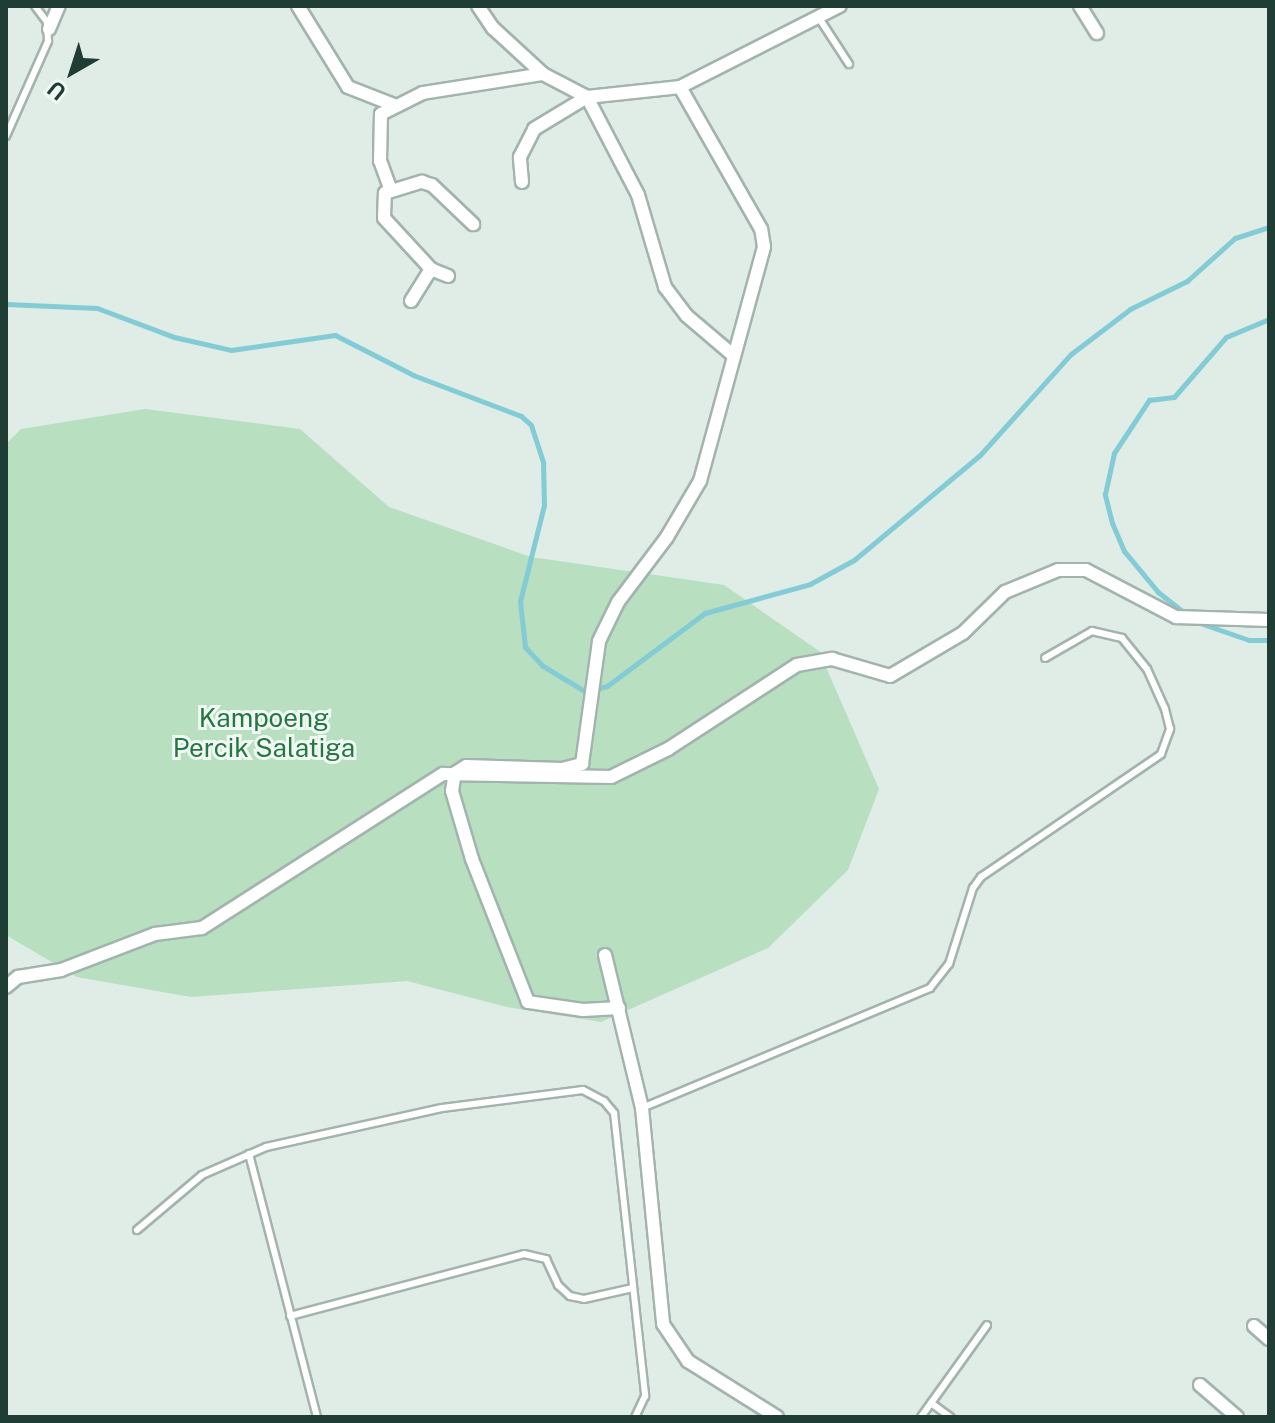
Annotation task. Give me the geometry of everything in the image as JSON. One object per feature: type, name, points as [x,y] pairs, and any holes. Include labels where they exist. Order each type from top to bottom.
[{"type":"street","points":[[49,29],[59,6]]},
{"type":"street","points":[[298,6],[348,87],[394,105]]},
{"type":"street","points":[[478,6],[493,28],[543,74],[587,97],[638,195],[665,287],[687,316],[734,356]]},
{"type":"street","points":[[522,182],[520,157],[534,129],[587,97],[680,87],[820,13],[840,6]]},
{"type":"street","points":[[1080,6],[1097,33]]},
{"type":"street","points":[[390,188],[380,161],[377,126],[381,114],[423,93],[543,74]]},
{"type":"street","points":[[619,1008],[583,1010],[528,1002],[468,849],[452,791],[455,773],[466,766],[562,769],[582,764],[599,641],[618,602],[667,537],[700,481],[764,247],[761,229],[680,87]]},
{"type":"street","points":[[390,188],[432,185],[473,224]]},
{"type":"street","points":[[390,188],[383,200],[384,218],[431,269],[448,276]]},
{"type":"street","points":[[411,301],[431,269]]},
{"type":"street","points":[[6,987],[18,977],[61,970],[155,934],[202,928],[443,774],[515,779],[611,777],[668,749],[797,665],[832,659],[890,676],[963,633],[1005,592],[1058,570],[1086,570],[1184,618],[1269,620]]},
{"type":"street","points":[[605,955],[642,1108],[661,1310],[669,1339],[688,1361],[777,1417]]},
{"type":"street","points":[[1254,1326],[1269,1339]]},
{"type":"street","points":[[1200,1385],[1237,1417]]},
{"type":"lane","points":[[6,136],[49,29],[35,6]]},
{"type":"lane","points":[[820,13],[849,64]]},
{"type":"lane","points":[[642,1108],[930,988],[949,964],[973,888],[981,877],[1161,754],[1170,729],[1165,709],[1147,669],[1122,638],[1092,631],[1045,658]]},
{"type":"lane","points":[[137,1230],[202,1175],[249,1154],[442,1108],[583,1090],[604,1101],[614,1113],[645,1396],[635,1417]]},
{"type":"lane","points":[[249,1154],[317,1417]]},
{"type":"lane","points":[[290,1316],[524,1254],[546,1259],[558,1285],[570,1296],[584,1299],[633,1288]]},
{"type":"lane","points":[[921,1417],[987,1325]]},
{"type":"lane","points":[[931,1403],[950,1417]]},
{"type":"green space","name":"Kampoeng Percik Salatiga","points":[[145,409],[300,429],[389,507],[531,557],[724,585],[819,651],[879,789],[848,870],[768,948],[601,1022],[507,1007],[407,981],[191,997],[77,977],[6,935],[6,444],[21,429]]},
{"type":"waterway","points":[[6,304],[97,308],[174,337],[231,350],[335,335],[413,375],[521,416],[531,425],[543,463],[544,505],[520,601],[525,647],[543,666],[586,692],[607,686],[705,613],[810,584],[854,560],[980,455],[1071,354],[1130,309],[1187,281],[1235,238],[1269,227]]},
{"type":"waterway","points":[[1186,614],[1158,592],[1124,551],[1112,523],[1105,494],[1114,453],[1149,400],[1174,397],[1226,337],[1269,319]]},
{"type":"waterway","points":[[1197,622],[1249,640],[1269,640]]}]
